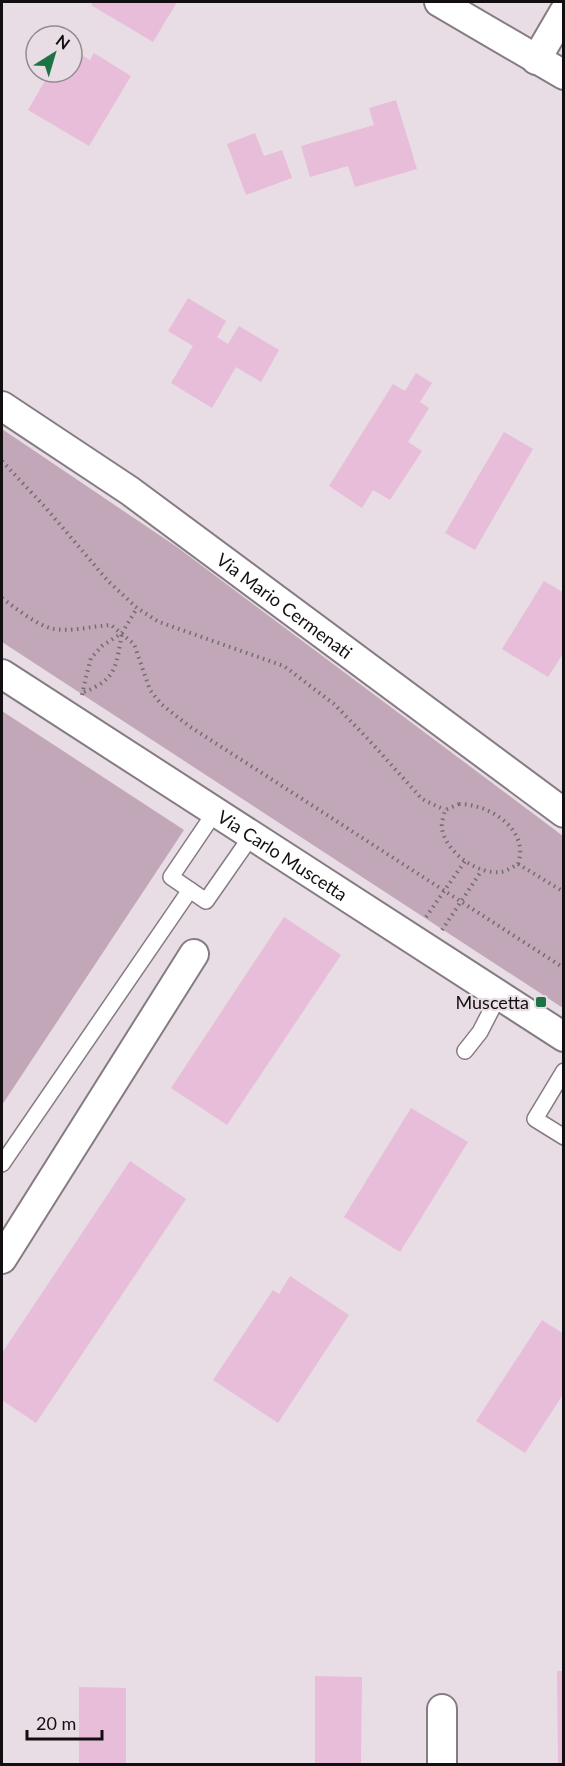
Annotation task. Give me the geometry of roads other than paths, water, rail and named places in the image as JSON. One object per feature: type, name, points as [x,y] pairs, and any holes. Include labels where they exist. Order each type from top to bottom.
[{"type":"street","points":[[439,2],[564,75]]},
{"type":"street","points":[[536,60],[564,12]]},
{"type":"street","name":"Via Mario Cermenati","points":[[2,406],[130,491],[564,813]]},
{"type":"street","name":"Via Carlo Muscetta","points":[[2,674],[564,1037]]},
{"type":"street","points":[[2,1259],[194,954]]},
{"type":"street","points":[[442,1709],[442,1764]]},
{"type":"lane","points":[[215,812],[171,877],[206,901],[252,835]]},
{"type":"lane","points":[[2,1164],[190,890]]},
{"type":"lane","points":[[465,1051],[480,1032],[499,995]]},
{"type":"lane","points":[[564,1071],[535,1119],[564,1137]]},
{"type":"place","name":"Muscetta","points":[[541,1002]]}]
